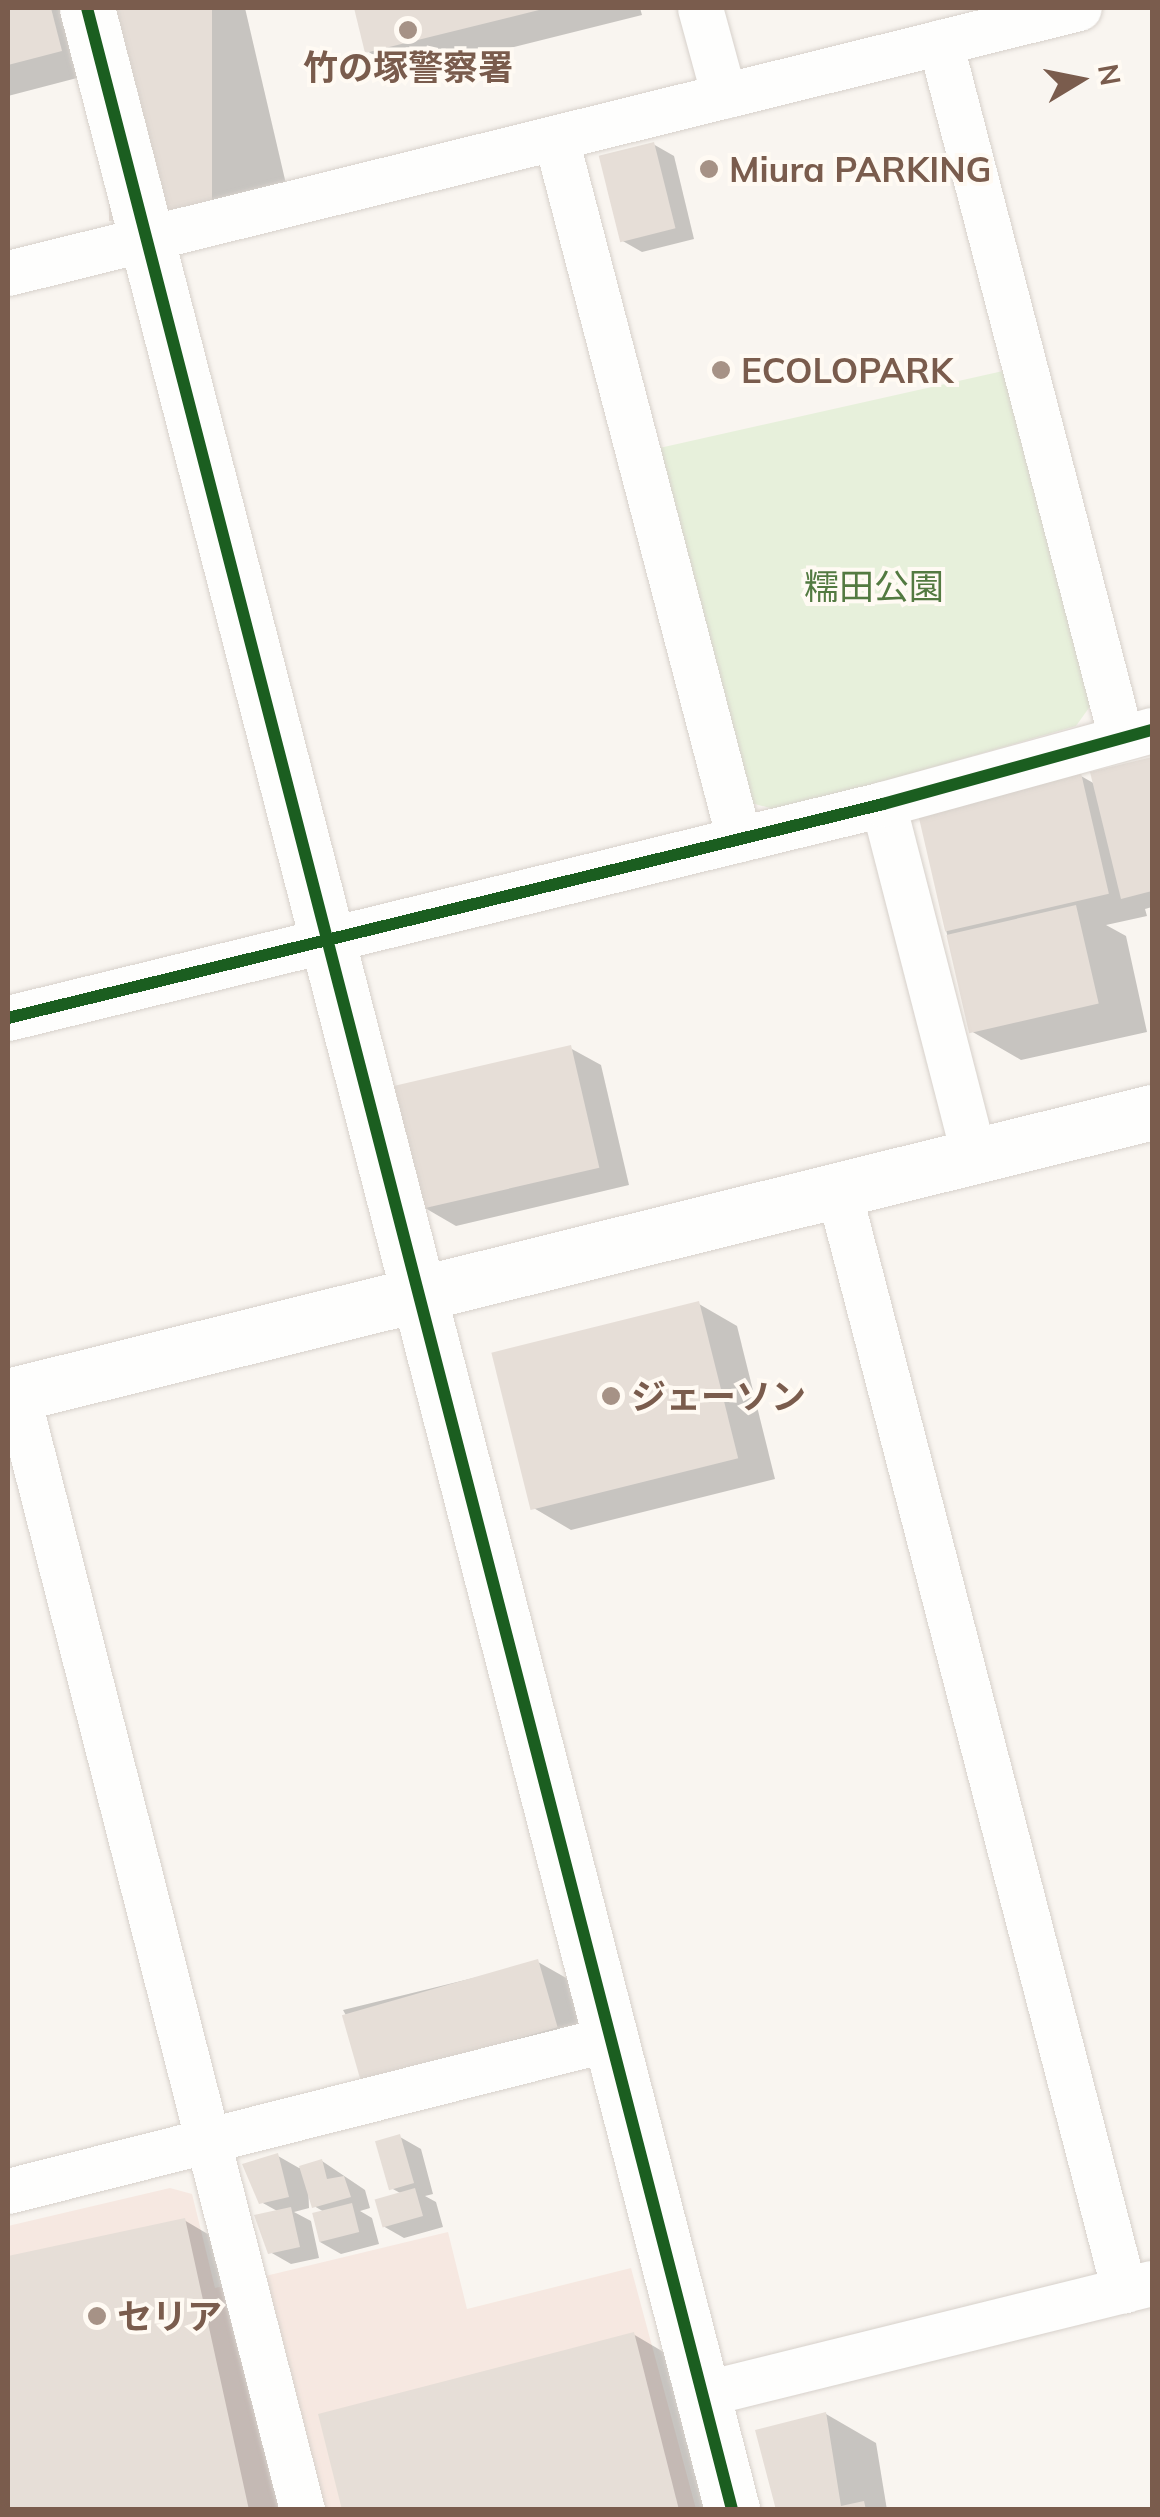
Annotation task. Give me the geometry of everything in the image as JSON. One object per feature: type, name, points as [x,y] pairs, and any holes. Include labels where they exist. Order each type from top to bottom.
[{"type":"street","points":[[86,8],[323,942],[612,2038],[732,2510]]},
{"type":"street","points":[[700,8],[724,96]]},
{"type":"street","points":[[8,273],[1079,8]]},
{"type":"street","points":[[8,1018],[883,804],[1137,734],[940,42]]},
{"type":"street","points":[[556,138],[739,839]]},
{"type":"street","points":[[883,804],[973,1154]]},
{"type":"street","points":[[302,2510],[12,1395],[1152,1112]]},
{"type":"street","points":[[703,2394],[1138,2286],[838,1189]]},
{"type":"street","points":[[8,2191],[612,2038]]},
{"type":"shaded area","points":[[170,2188],[192,2194],[215,2288],[448,2232],[467,2309],[631,2268],[696,2509],[8,2509],[8,2226]]},
{"type":"green space","name":"糯田公園","points":[[1003,371],[1091,705],[1076,726],[781,811],[744,801],[655,449]]},
{"type":"building","points":[[8,8],[51,8],[62,51],[8,65]]},
{"type":"building","points":[[109,8],[212,8],[212,221],[109,221]]},
{"type":"building","name":"竹の塚警察署","points":[[354,8],[543,8],[543,9],[365,53]]},
{"type":"building","points":[[654,142],[676,228],[620,242],[599,156]]},
{"type":"building","points":[[1152,757],[1152,891],[1121,899],[1090,772]]},
{"type":"building","points":[[1081,773],[1109,894],[945,932],[917,811]]},
{"type":"building","points":[[1076,905],[1099,1003],[969,1033],[946,935]]},
{"type":"building","points":[[571,1045],[599,1168],[422,1209],[394,1086]]},
{"type":"building","points":[[699,1301],[738,1458],[531,1510],[491,1353]]},
{"type":"building","points":[[538,1959],[558,2027],[361,2083],[342,2015]]},
{"type":"building","points":[[400,2134],[414,2183],[389,2190],[375,2141]]},
{"type":"building","points":[[278,2153],[289,2197],[259,2204],[242,2164]]},
{"type":"building","points":[[322,2159],[327,2179],[344,2176],[351,2197],[312,2208],[299,2166]]},
{"type":"building","points":[[415,2188],[423,2216],[383,2227],[375,2200]]},
{"type":"building","points":[[352,2203],[359,2232],[319,2242],[312,2213]]},
{"type":"building","points":[[291,2207],[300,2247],[268,2254],[254,2215]]},
{"type":"building","points":[[185,2218],[249,2510],[8,2510],[8,2256]]},
{"type":"building","points":[[634,2332],[679,2510],[342,2510],[318,2414]]},
{"type":"building","points":[[826,2412],[841,2506],[864,2501],[866,2510],[776,2510],[755,2430]]},
{"type":"cycle path","points":[[87,8],[732,2510]]},
{"type":"cycle path","points":[[8,1018],[883,804],[1152,730]]},
{"type":"place","name":"竹の塚警察署","points":[[408,30]]},
{"type":"place","name":"Miura PARKING","points":[[709,169]]},
{"type":"place","name":"ECOLOPARK","points":[[721,370]]},
{"type":"place","name":"ジェーソン","points":[[611,1396]]},
{"type":"place","name":"セリア","points":[[97,2316]]}]
